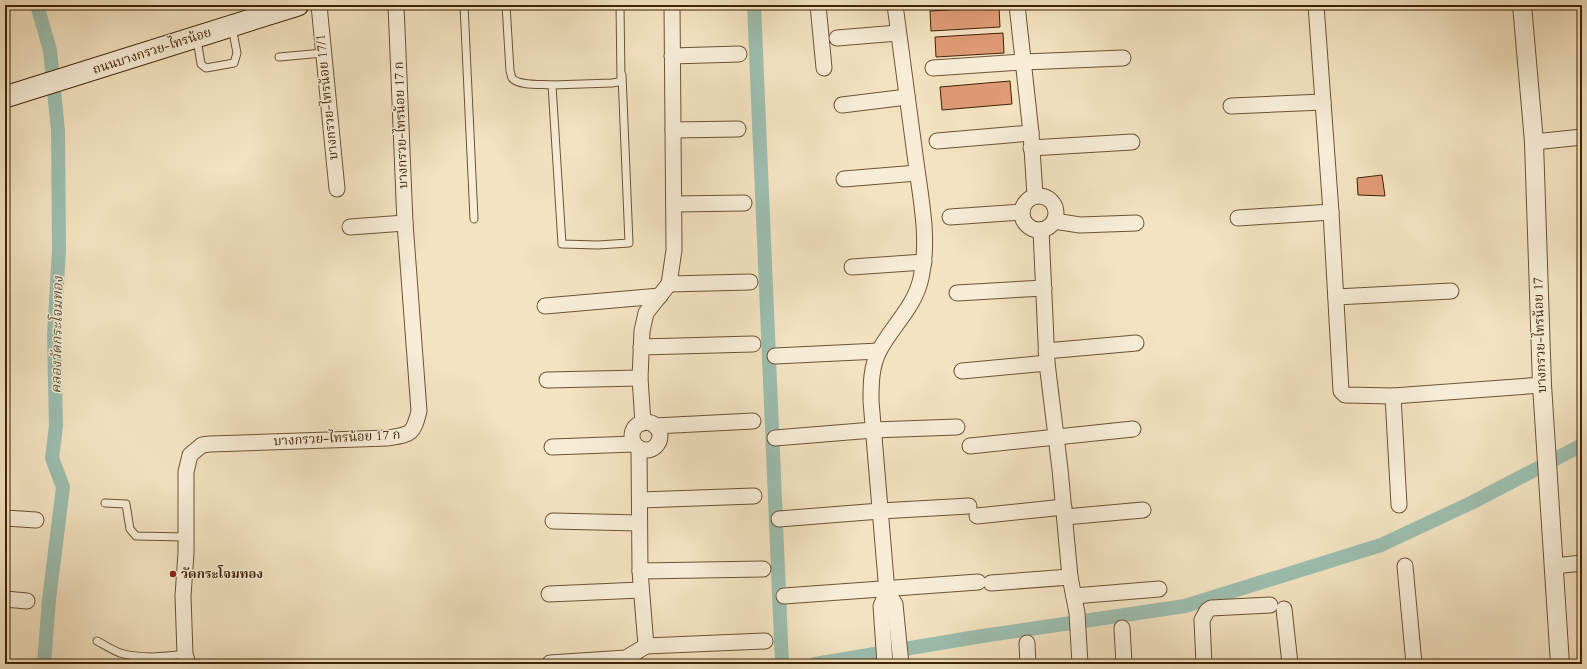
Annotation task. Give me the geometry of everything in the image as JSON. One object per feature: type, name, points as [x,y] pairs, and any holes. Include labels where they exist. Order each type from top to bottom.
[{"type":"main road","name":"ถนนบางกรวย-ไทรน้อย","points":[[5,97],[232,26],[253,12],[298,5]]},
{"type":"street","name":"บางกรวย-ไทรน้อย 17/1","points":[[319,5],[336,189]]},
{"type":"street","name":"บางกรวย-ไทรน้อย 17 ก","points":[[186,659],[183,596],[186,537],[186,472],[190,455],[202,445],[210,444],[388,438],[407,435],[415,426],[419,411],[405,222],[396,5]]},
{"type":"street","points":[[552,447],[637,446],[645,450],[652,449],[660,438],[659,432],[649,424],[640,378],[640,348],[646,313],[669,284],[674,250],[672,5]]},
{"type":"street","points":[[818,5],[824,68]]},
{"type":"street","points":[[895,5],[922,212],[924,262],[921,280],[912,301],[903,317],[879,351],[872,370],[871,401],[887,590],[894,604],[901,662]]},
{"type":"street","points":[[1017,5],[1035,196]]},
{"type":"street","points":[[1316,5],[1331,212],[1341,391],[1345,395],[1352,396],[1393,396],[1542,385]]},
{"type":"street","name":"บางกรวย-ไทรน้อย 17","points":[[1522,5],[1534,142],[1542,385],[1560,664]]},
{"type":"street","points":[[837,38],[898,33]]},
{"type":"street","points":[[672,56],[739,54]]},
{"type":"street","points":[[934,68],[1023,62],[1123,58]]},
{"type":"street","points":[[842,105],[907,97]]},
{"type":"street","points":[[1231,106],[1323,102]]},
{"type":"street","points":[[673,130],[738,129]]},
{"type":"street","points":[[1534,142],[1582,137]]},
{"type":"street","points":[[937,141],[1132,142]]},
{"type":"street","points":[[844,179],[917,173]]},
{"type":"street","points":[[1035,196],[1043,196],[1050,200],[1055,206],[1056,214],[1054,221],[1049,227],[1041,230],[1034,229],[1027,225],[1023,219],[1022,212],[1024,205],[1029,200],[1035,196]]},
{"type":"street","points":[[674,204],[744,203]]},
{"type":"street","points":[[950,217],[1022,212]]},
{"type":"street","points":[[1238,218],[1331,212]]},
{"type":"street","points":[[1054,221],[1080,225],[1136,223]]},
{"type":"street","points":[[350,226],[405,222]]},
{"type":"street","points":[[1041,230],[1046,357],[1056,437],[1070,576],[1077,621],[1080,664]]},
{"type":"street","points":[[852,267],[924,262]]},
{"type":"street","points":[[669,284],[750,282]]},
{"type":"street","points":[[957,293],[1044,288]]},
{"type":"street","points":[[1336,297],[1452,292]]},
{"type":"street","points":[[545,306],[660,296]]},
{"type":"street","points":[[962,371],[1136,343]]},
{"type":"street","points":[[640,348],[753,344]]},
{"type":"street","points":[[775,356],[879,351]]},
{"type":"street","points":[[547,380],[640,378]]},
{"type":"street","points":[[1393,396],[1399,505]]},
{"type":"street","points":[[646,646],[640,571],[640,500],[637,446],[632,437],[633,431],[637,426],[649,424],[753,421]]},
{"type":"street","points":[[775,438],[873,430],[957,427]]},
{"type":"street","points":[[970,446],[1133,429]]},
{"type":"street","points":[[640,500],[754,496]]},
{"type":"street","points":[[779,519],[880,511],[1064,512],[1143,510]]},
{"type":"street","points":[[5,518],[36,520]]},
{"type":"street","points":[[553,521],[639,522]]},
{"type":"street","points":[[1554,566],[1582,563]]},
{"type":"street","points":[[1405,566],[1414,664]]},
{"type":"street","points":[[640,571],[763,568]]},
{"type":"street","points":[[784,596],[1070,576]]},
{"type":"street","points":[[549,594],[641,590]]},
{"type":"street","points":[[885,664],[881,606],[887,590]]},
{"type":"street","points":[[1074,596],[1159,590]]},
{"type":"street","points":[[5,599],[27,601]]},
{"type":"street","points":[[1204,664],[1202,620],[1207,611],[1211,608],[1270,605]]},
{"type":"street","points":[[1284,609],[1290,664]]},
{"type":"street","points":[[1122,628],[1124,664]]},
{"type":"street","points":[[550,663],[626,658],[646,646],[765,641]]},
{"type":"street","points":[[1027,643],[1028,664]]},
{"type":"lane","points":[[464,5],[474,219]]},
{"type":"lane","points":[[506,5],[510,71],[512,78],[517,82],[524,84],[552,85],[618,82],[621,80],[622,75]]},
{"type":"lane","points":[[552,85],[562,244],[630,243],[620,5]]},
{"type":"lane","points":[[197,37],[201,64],[206,68],[234,63],[237,53],[232,26]]},
{"type":"lane","points":[[279,57],[323,53]]},
{"type":"lane","points":[[105,503],[126,504],[130,529],[136,536],[186,537]]},
{"type":"lane","points":[[97,641],[119,652],[140,657],[186,659]]},
{"type":"building","points":[[999,7],[1000,27],[931,31],[930,11]]},
{"type":"building","points":[[1003,33],[1004,53],[936,57],[935,37]]},
{"type":"building","points":[[1010,81],[1012,104],[942,110],[940,87]]},
{"type":"building","points":[[1382,175],[1385,196],[1358,195],[1357,178]]},
{"type":"waterway","name":"คลองวัดกระโจมทอง","points":[[37,5],[50,50],[58,131],[59,250],[54,334],[56,426],[52,458],[63,487],[49,600],[44,664]]},
{"type":"waterway","points":[[754,5],[782,664]]},
{"type":"waterway","points":[[815,664],[976,637],[1185,606],[1381,545],[1471,503],[1582,445]]},
{"type":"place","name":"วัดกระโจมทอง","points":[[173,574]]}]
